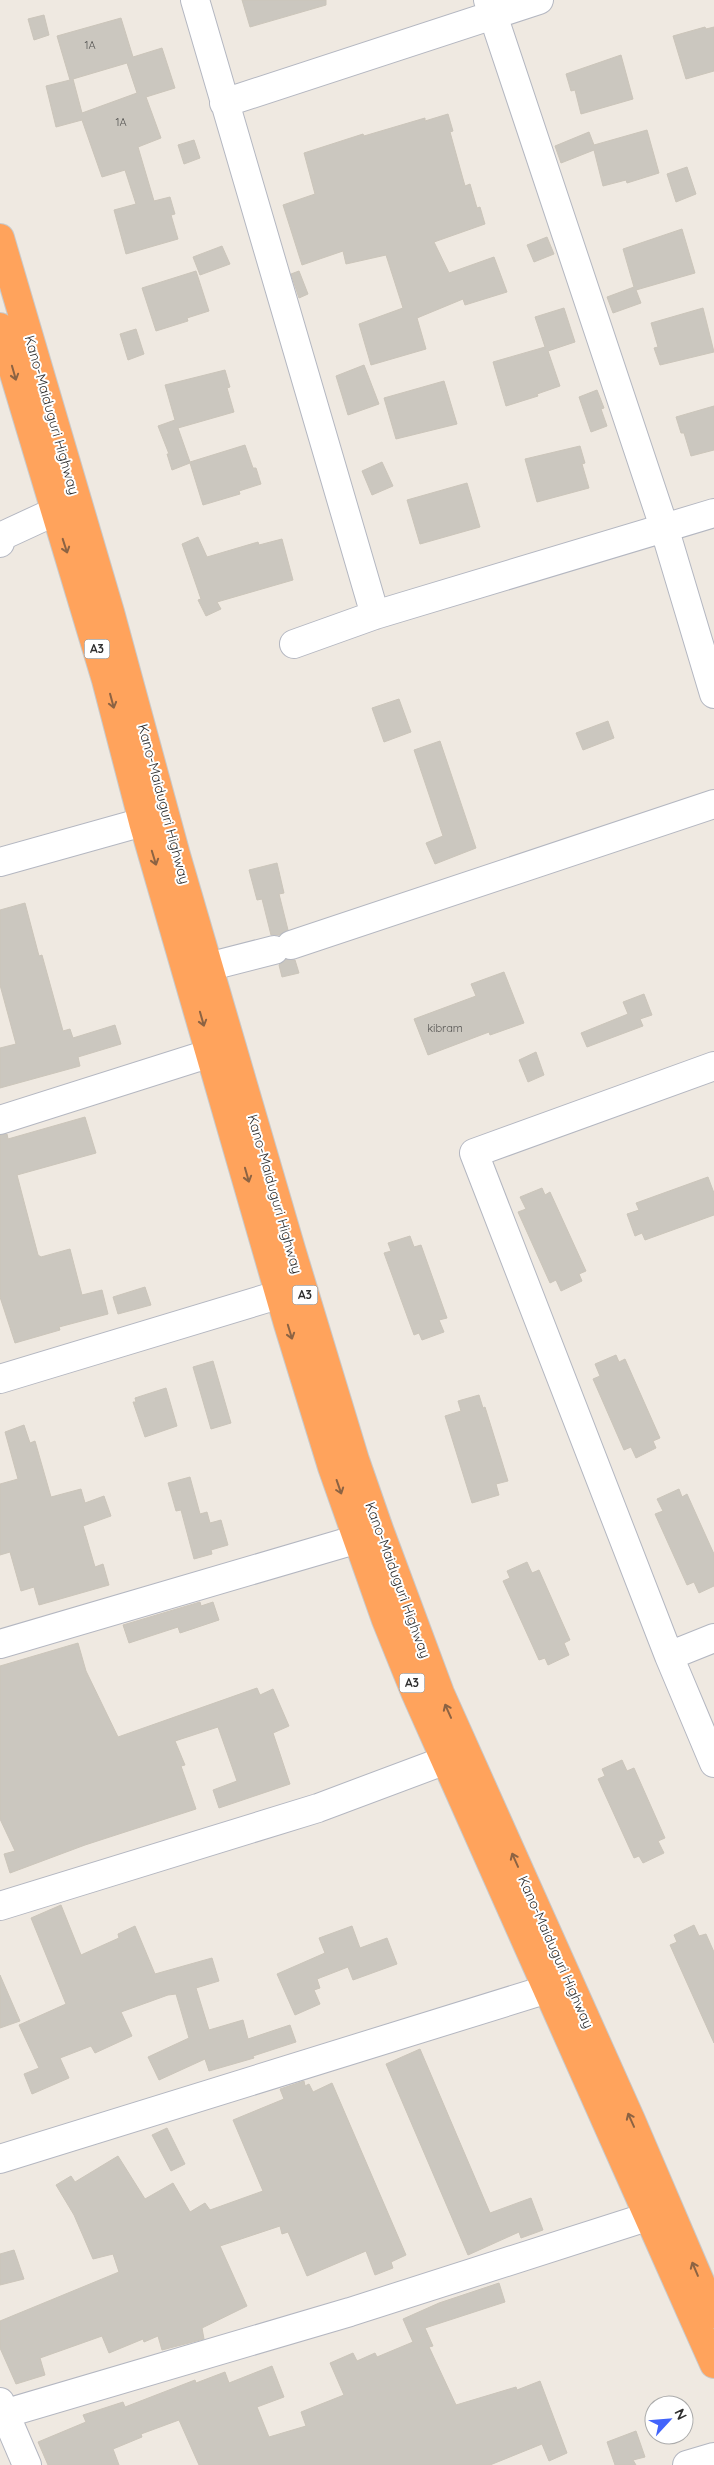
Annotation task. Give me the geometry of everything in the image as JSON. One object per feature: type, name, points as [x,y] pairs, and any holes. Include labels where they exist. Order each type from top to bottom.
[{"type":"highway","name":"Kano-Maiduguri Highway","points":[[0,238],[110,612],[176,855],[199,969],[211,1052],[288,1324],[330,1458],[386,1620],[446,1760],[650,2216],[714,2364]]},
{"type":"highway","name":"Kano-Maiduguri Highway","points":[[1,335],[106,680],[143,822],[199,969],[332,1386],[409,1615],[440,1693],[631,2120],[714,2314]]},
{"type":"street","points":[[195,0],[375,615]]},
{"type":"street","points":[[224,103],[490,7],[539,0]]},
{"type":"street","points":[[490,7],[664,527],[714,694]]},
{"type":"street","points":[[0,543],[2,536],[54,512]]},
{"type":"street","points":[[294,644],[375,615],[714,513]]},
{"type":"street","points":[[199,969],[283,947],[714,804]]},
{"type":"street","points":[[0,862],[143,822]]},
{"type":"street","points":[[0,1120],[211,1052]]},
{"type":"street","points":[[714,1066],[474,1153],[668,1656],[714,1763]]},
{"type":"street","points":[[0,1379],[281,1294]]},
{"type":"street","points":[[0,1644],[358,1539]]},
{"type":"street","points":[[668,1656],[714,1638]]},
{"type":"street","points":[[0,1906],[318,1808],[446,1760]]},
{"type":"street","points":[[0,2159],[548,1989]]},
{"type":"street","points":[[27,2465],[2,2410],[350,2312],[650,2216]]},
{"type":"street","points":[[687,2465],[714,2457]]},
{"type":"building","points":[[242,0],[326,0],[326,5],[250,27]]},
{"type":"building","points":[[44,15],[49,35],[34,40],[28,19]]},
{"type":"building","points":[[121,18],[133,57],[162,48],[175,88],[146,97],[161,138],[138,147],[154,201],[170,197],[175,214],[171,215],[178,239],[126,254],[114,210],[136,204],[125,170],[102,177],[82,120],[56,127],[46,86],[70,80],[57,36]],"holes":[[[127,63],[137,93],[82,113],[73,79]]]},
{"type":"building","points":[[705,27],[706,29],[714,27],[714,71],[686,79],[673,36]]},
{"type":"building","points":[[621,55],[633,99],[581,114],[575,90],[571,91],[566,74]]},
{"type":"building","points":[[448,114],[453,131],[450,132],[465,186],[470,184],[477,208],[480,207],[485,224],[434,242],[449,273],[494,257],[507,292],[465,305],[463,299],[417,318],[426,349],[371,365],[359,324],[403,308],[386,255],[346,264],[343,251],[302,265],[283,205],[315,194],[304,153],[363,134],[364,136],[425,118],[425,121]]},
{"type":"building","points":[[647,130],[659,173],[627,183],[626,180],[603,186],[594,150],[561,163],[555,146],[589,132],[594,145]]},
{"type":"building","points":[[194,140],[200,158],[184,164],[178,145]]},
{"type":"building","points":[[687,167],[696,194],[676,202],[667,174]]},
{"type":"building","points":[[682,229],[695,273],[636,290],[641,303],[613,313],[607,297],[634,287],[623,249]]},
{"type":"building","points":[[547,237],[554,254],[534,262],[527,245]]},
{"type":"building","points":[[222,246],[230,264],[200,275],[193,257]]},
{"type":"building","points":[[196,271],[209,311],[187,318],[188,321],[156,331],[142,288]]},
{"type":"building","points":[[299,271],[308,294],[299,298],[291,274]]},
{"type":"building","points":[[564,308],[575,342],[548,351],[560,386],[537,394],[538,396],[506,406],[493,362],[545,347],[535,317]]},
{"type":"building","points":[[703,308],[714,352],[660,365],[654,348],[658,347],[651,323]]},
{"type":"building","points":[[136,329],[144,354],[128,360],[120,334]]},
{"type":"building","points":[[364,365],[379,404],[348,415],[336,376]]},
{"type":"building","points":[[225,370],[230,387],[227,388],[234,412],[178,428],[190,462],[245,445],[261,484],[239,491],[240,494],[203,505],[190,463],[172,470],[167,454],[169,454],[158,426],[175,420],[165,385]]},
{"type":"building","points":[[444,381],[457,424],[396,439],[384,398]]},
{"type":"building","points":[[597,390],[604,408],[601,409],[607,426],[591,432],[579,397]]},
{"type":"building","points":[[714,406],[714,450],[691,456],[684,433],[681,433],[676,417]]},
{"type":"building","points":[[580,446],[585,463],[582,464],[589,488],[537,502],[525,459]]},
{"type":"building","points":[[382,462],[393,486],[372,495],[362,471]]},
{"type":"building","points":[[467,483],[480,527],[420,544],[407,500]]},
{"type":"building","points":[[198,537],[207,557],[258,542],[259,545],[282,539],[293,580],[217,602],[221,609],[206,616],[198,600],[201,599],[182,544]]},
{"type":"building","points":[[399,699],[411,732],[384,742],[372,708]]},
{"type":"building","points":[[608,721],[614,738],[583,750],[576,733]]},
{"type":"building","points":[[440,741],[476,848],[435,864],[426,843],[443,836],[414,750]]},
{"type":"building","points":[[277,863],[284,893],[279,894],[288,930],[279,935],[271,935],[262,899],[257,900],[249,870]]},
{"type":"building","points":[[25,903],[39,956],[42,955],[63,1031],[70,1029],[73,1038],[115,1025],[121,1044],[78,1057],[80,1066],[0,1088],[0,1048],[16,1044],[0,985],[0,910]]},
{"type":"building","points":[[286,959],[295,960],[299,973],[282,977],[279,965]]},
{"type":"building","points":[[504,972],[524,1023],[490,1035],[489,1032],[428,1055],[414,1019],[476,996],[471,984]]},
{"type":"building","points":[[644,994],[652,1015],[640,1019],[643,1026],[587,1047],[581,1033],[628,1014],[623,1002]]},
{"type":"building","points":[[536,1052],[544,1075],[528,1082],[519,1060]]},
{"type":"building","points":[[85,1117],[96,1153],[17,1175],[38,1255],[41,1257],[70,1249],[82,1295],[102,1290],[108,1314],[59,1327],[60,1330],[15,1343],[0,1297],[0,1135],[7,1134],[8,1139]]},
{"type":"building","points":[[708,1177],[714,1193],[714,1215],[645,1240],[642,1233],[635,1236],[627,1214],[639,1210],[636,1203]]},
{"type":"building","points":[[542,1188],[545,1195],[550,1192],[586,1271],[579,1274],[582,1281],[561,1291],[556,1280],[550,1283],[518,1212],[526,1209],[520,1197]]},
{"type":"building","points":[[410,1236],[414,1247],[421,1245],[447,1318],[439,1320],[444,1332],[422,1340],[419,1333],[414,1335],[384,1253],[391,1251],[388,1243]]},
{"type":"building","points":[[145,1287],[151,1305],[118,1314],[113,1297]]},
{"type":"building","points":[[616,1355],[619,1362],[625,1359],[660,1438],[653,1441],[656,1448],[636,1458],[631,1447],[624,1450],[593,1379],[600,1376],[595,1364]]},
{"type":"building","points":[[213,1361],[231,1423],[211,1429],[193,1367]]},
{"type":"building","points":[[166,1388],[177,1426],[145,1437],[133,1402],[136,1402],[135,1398]]},
{"type":"building","points":[[479,1395],[483,1408],[485,1407],[508,1481],[496,1484],[499,1495],[472,1503],[445,1416],[461,1411],[458,1401]]},
{"type":"building","points":[[24,1425],[30,1443],[35,1441],[51,1497],[81,1489],[85,1503],[104,1496],[111,1516],[83,1526],[95,1567],[103,1564],[109,1585],[39,1605],[34,1587],[21,1591],[10,1552],[0,1555],[0,1484],[18,1479],[5,1432]]},
{"type":"building","points":[[190,1477],[200,1514],[207,1512],[210,1523],[221,1520],[228,1545],[211,1550],[212,1554],[194,1559],[181,1510],[176,1511],[168,1483]]},
{"type":"building","points":[[679,1489],[682,1497],[687,1494],[714,1554],[714,1586],[699,1593],[694,1582],[687,1585],[655,1514],[663,1511],[657,1499]]},
{"type":"building","points":[[527,1562],[532,1573],[539,1570],[570,1640],[564,1643],[569,1655],[548,1665],[545,1658],[539,1660],[503,1581],[510,1578],[507,1571]]},
{"type":"building","points":[[200,1602],[201,1606],[213,1602],[219,1620],[180,1633],[178,1627],[129,1643],[123,1625]]},
{"type":"building","points":[[78,1643],[86,1671],[118,1737],[257,1688],[260,1695],[273,1689],[289,1726],[273,1733],[290,1784],[219,1808],[213,1790],[237,1781],[218,1727],[175,1741],[185,1765],[181,1766],[196,1809],[85,1845],[10,1873],[4,1854],[15,1851],[0,1819],[0,1666]]},
{"type":"building","points":[[622,1760],[627,1771],[634,1768],[665,1838],[658,1841],[664,1853],[643,1863],[639,1856],[634,1858],[598,1779],[605,1776],[602,1769]]},
{"type":"building","points":[[61,1905],[81,1955],[119,1938],[118,1934],[135,1926],[155,1974],[212,1958],[219,1981],[196,1988],[209,2030],[243,2020],[248,2039],[290,2025],[296,2042],[253,2056],[254,2058],[209,2071],[205,2059],[159,2080],[148,2057],[189,2038],[176,1994],[168,1995],[121,2012],[132,2036],[95,2053],[91,2046],[60,2058],[69,2078],[32,2094],[24,2074],[39,2068],[19,2025],[66,2004],[31,1918]]},
{"type":"building","points":[[694,1925],[699,1936],[706,1934],[714,1952],[714,2043],[670,1945],[677,1942],[674,1935]]},
{"type":"building","points":[[352,1926],[360,1948],[387,1938],[397,1964],[353,1980],[348,1967],[317,1979],[320,1988],[314,1990],[320,2004],[295,2015],[277,1974],[325,1953],[319,1938]]},
{"type":"building","points":[[0,1975],[20,2021],[0,2028]]},
{"type":"building","points":[[420,2049],[490,2213],[531,2198],[543,2230],[521,2238],[519,2232],[468,2255],[386,2064]]},
{"type":"building","points":[[304,2081],[305,2086],[309,2084],[313,2092],[332,2083],[406,2255],[391,2262],[393,2268],[375,2275],[366,2251],[307,2276],[288,2232],[282,2234],[280,2226],[220,2246],[247,2306],[202,2328],[204,2339],[162,2350],[158,2336],[144,2342],[143,2339],[109,2353],[102,2336],[40,2358],[45,2375],[16,2384],[0,2348],[0,2321],[119,2272],[113,2254],[93,2259],[74,2215],[56,2185],[71,2176],[75,2182],[118,2156],[145,2199],[173,2183],[190,2212],[205,2203],[210,2210],[263,2191],[233,2120],[284,2099],[280,2089]]},
{"type":"building","points":[[167,2128],[185,2164],[171,2171],[152,2135]]},
{"type":"building","points":[[14,2250],[24,2279],[0,2285],[0,2254]]},
{"type":"building","points":[[499,2283],[505,2302],[425,2328],[433,2346],[429,2347],[456,2405],[516,2387],[517,2390],[540,2381],[567,2453],[549,2461],[542,2444],[490,2465],[199,2465],[179,2420],[141,2434],[142,2437],[113,2449],[119,2465],[48,2465],[38,2442],[86,2422],[83,2415],[123,2402],[125,2407],[195,2380],[196,2383],[225,2372],[229,2383],[272,2366],[284,2397],[257,2407],[269,2437],[306,2426],[301,2412],[344,2395],[330,2363],[353,2353],[357,2361],[375,2353],[377,2357],[413,2342],[403,2319],[439,2303]]},
{"type":"building","points":[[636,2431],[645,2457],[633,2460],[636,2465],[615,2465],[607,2442]]}]
